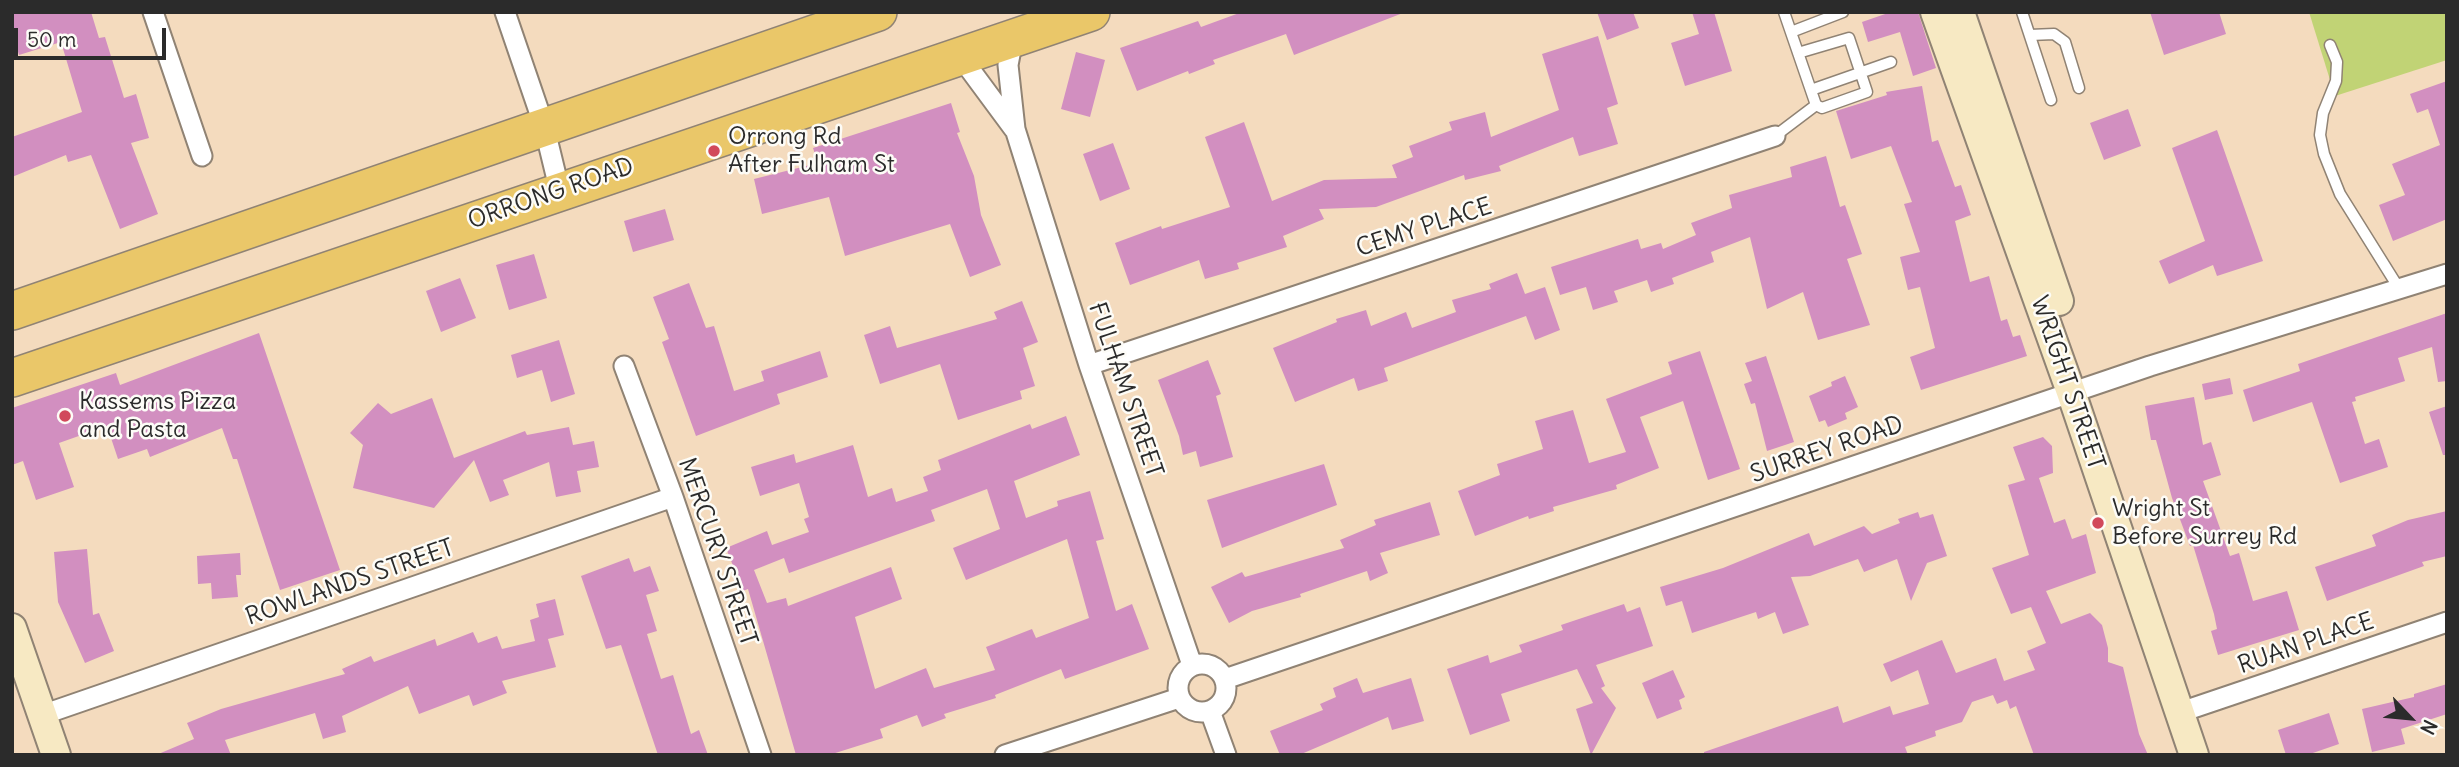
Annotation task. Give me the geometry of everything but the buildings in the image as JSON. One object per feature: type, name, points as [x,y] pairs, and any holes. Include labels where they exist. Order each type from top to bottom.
[{"type":"highway","points":[[12,311],[878,12]]},
{"type":"highway","name":"ORRONG ROAD","points":[[12,378],[1091,12]]},
{"type":"street","points":[[153,12],[202,156]]},
{"type":"street","points":[[505,12],[544,126],[560,192]]},
{"type":"street","name":"WRIGHT STREET","points":[[1935,12],[2080,389]]},
{"type":"street","name":"WRIGHT STREET","points":[[1960,12],[2080,389],[2189,710],[2212,755]]},
{"type":"street","name":"FULHAM STREET","points":[[1013,39],[1008,65],[1014,130],[1089,365],[1192,665]]},
{"type":"street","name":"FULHAM STREET","points":[[960,56],[1014,130]]},
{"type":"street","name":"CEMY PLACE","points":[[1089,365],[1775,136]]},
{"type":"street","name":"SURREY ROAD","points":[[1225,679],[2080,389],[2447,274]]},
{"type":"street","name":"MERCURY STREET","points":[[624,366],[673,497],[761,755]]},
{"type":"street","name":"ROWLANDS STREET","points":[[42,715],[673,497]]},
{"type":"street","name":"RUAN PLACE","points":[[2189,710],[2447,622]]},
{"type":"street","points":[[12,628],[55,755]]},
{"type":"street","points":[[1208,664],[1215,667],[1225,679],[1224,698],[1210,711],[1192,710],[1179,698],[1177,690],[1181,675],[1192,665],[1208,664]]},
{"type":"street","points":[[1005,755],[1179,698]]},
{"type":"street","name":"WRIGHT STREET","points":[[2189,710],[2194,755]]},
{"type":"street","points":[[1210,711],[1226,755]]},
{"type":"lane","points":[[1784,12],[1798,53],[1811,90],[1816,105],[1822,108],[1867,92],[1849,38],[1798,53]]},
{"type":"lane","points":[[1791,32],[1843,12]]},
{"type":"lane","points":[[2022,12],[2051,100]]},
{"type":"lane","points":[[2030,35],[2054,34],[2065,42],[2079,88]]},
{"type":"lane","points":[[2330,45],[2337,62],[2336,81],[2323,113],[2320,135],[2324,154],[2340,194],[2400,290]]},
{"type":"lane","points":[[1811,90],[1891,62]]},
{"type":"lane","points":[[1775,136],[1816,105]]},
{"type":"green space","points":[[2309,12],[2447,12],[2447,60],[2335,96]]},
{"type":"place","name":"Orrong Rd After Fulham St","points":[[714,151]]},
{"type":"place","name":"Kassems Pizza and Pasta","points":[[65,416]]},
{"type":"place","name":"Wright St Before Surrey Rd","points":[[2098,523]]}]
